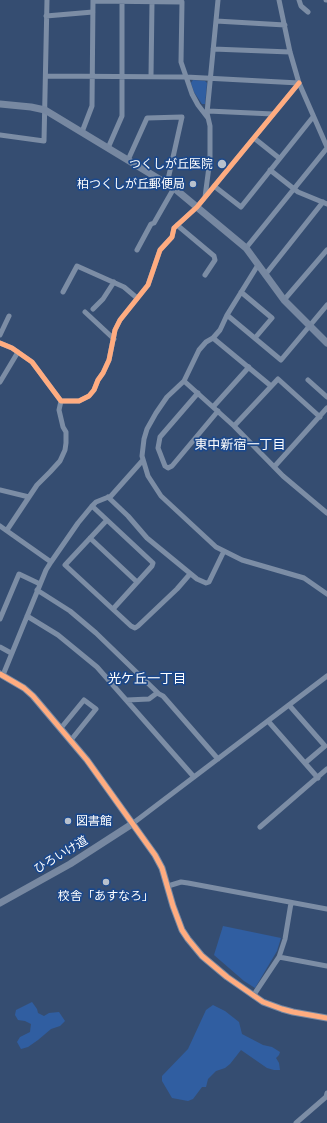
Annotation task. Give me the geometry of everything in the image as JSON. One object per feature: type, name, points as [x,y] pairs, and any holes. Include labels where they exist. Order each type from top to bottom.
[{"type":"street","points":[[0,135],[44,141],[46,0]]},
{"type":"street","points":[[205,198],[210,159],[210,126],[208,111],[210,78],[218,0]]},
{"type":"street","points":[[246,248],[327,147],[299,83],[290,52],[279,0]]},
{"type":"street","points":[[299,0],[301,6],[308,12]]},
{"type":"street","points":[[82,132],[92,106],[93,1],[182,2],[181,62],[192,94],[208,118]]},
{"type":"street","points":[[108,148],[122,116],[122,2]]},
{"type":"street","points":[[151,76],[152,2]]},
{"type":"street","points":[[46,16],[93,12]]},
{"type":"street","points":[[216,21],[285,25]]},
{"type":"street","points":[[213,49],[290,52]]},
{"type":"street","points":[[46,76],[151,76],[299,83]]},
{"type":"street","points":[[61,401],[79,401],[89,396],[94,390],[109,360],[115,330],[120,320],[148,285],[160,250],[172,237],[174,228],[205,198],[299,83]]},
{"type":"street","points":[[0,104],[45,110],[170,186],[246,248],[284,300],[327,342]]},
{"type":"street","points":[[208,111],[273,114]]},
{"type":"street","points":[[128,160],[147,118],[182,117],[170,186],[154,223],[151,224],[137,250]]},
{"type":"street","points":[[214,186],[241,207],[313,117]]},
{"type":"street","points":[[254,138],[279,158]]},
{"type":"street","points":[[265,274],[325,203],[298,192],[270,170]]},
{"type":"street","points":[[177,224],[214,256],[215,260],[205,275]]},
{"type":"street","points":[[284,300],[327,250]]},
{"type":"street","points":[[258,265],[227,315],[220,330],[199,350],[184,381],[167,397],[147,428],[142,456],[148,476],[161,496],[216,547],[242,560],[304,578],[327,594]]},
{"type":"street","points":[[63,292],[77,266],[124,287],[137,298]]},
{"type":"street","points":[[93,309],[114,282]]},
{"type":"street","points":[[241,292],[272,318],[255,338]]},
{"type":"street","points":[[227,315],[281,360],[327,304]]},
{"type":"street","points":[[85,312],[114,339]]},
{"type":"street","points":[[0,335],[9,316]]},
{"type":"street","points":[[213,338],[271,386]]},
{"type":"street","points":[[0,343],[18,352],[32,362],[61,401],[59,410],[63,427],[66,432],[65,450],[60,460],[37,485],[7,530]]},
{"type":"street","points":[[0,382],[18,352]]},
{"type":"street","points":[[213,407],[249,368]]},
{"type":"street","points":[[234,426],[278,379],[320,417]]},
{"type":"street","points":[[308,380],[327,397]]},
{"type":"street","points":[[184,381],[234,426],[274,467],[327,513]]},
{"type":"street","points":[[198,393],[160,437],[158,448],[164,466],[168,468],[172,466],[218,411]]},
{"type":"street","points":[[274,467],[327,408]]},
{"type":"street","points":[[143,460],[111,496],[96,502],[92,506],[78,523],[51,562],[46,570],[1,674],[24,688],[33,696],[61,728],[87,760],[155,855],[162,868],[182,930],[192,945],[202,956],[253,996],[272,1006],[327,1018]]},
{"type":"street","points":[[0,490],[29,497]]},
{"type":"street","points":[[108,497],[128,516],[147,538],[201,582],[206,584],[209,582],[224,551]]},
{"type":"street","points":[[92,506],[153,563],[152,566],[113,609]]},
{"type":"street","points":[[107,520],[65,565],[131,626],[135,628],[177,589],[190,574]]},
{"type":"street","points":[[0,527],[7,530],[51,562]]},
{"type":"street","points":[[90,538],[137,582]]},
{"type":"street","points":[[0,619],[19,574],[40,584]]},
{"type":"street","points":[[38,590],[70,611],[96,633],[157,693],[163,696],[218,759]]},
{"type":"street","points":[[27,616],[58,635],[97,667],[194,777]]},
{"type":"street","points":[[0,647],[11,653]]},
{"type":"street","points":[[132,824],[327,676]]},
{"type":"street","points":[[127,700],[149,699],[157,693]]},
{"type":"street","points":[[61,728],[84,700],[96,709],[71,740]]},
{"type":"street","points":[[289,705],[325,746],[305,763]]},
{"type":"street","points":[[268,721],[318,778]]},
{"type":"street","points":[[260,827],[327,769]]},
{"type":"street","name":"ひろいけ道","points":[[0,903],[70,864],[132,824]]},
{"type":"street","points":[[168,886],[181,882],[327,909]]},
{"type":"street","points":[[253,996],[279,957],[285,939],[291,903]]},
{"type":"street","points":[[279,957],[327,966]]},
{"type":"street","points":[[296,1123],[327,1096]]},
{"type":"shaded area","points":[[193,80],[205,81],[207,83],[205,104],[202,104],[194,92],[191,83]]},
{"type":"shaded area","points":[[223,926],[281,938],[277,951],[255,988],[244,981],[214,955]]},
{"type":"shaded area","points":[[32,1002],[38,1013],[44,1016],[49,1013],[59,1012],[65,1021],[60,1026],[51,1029],[28,1047],[21,1049],[17,1042],[20,1037],[30,1032],[31,1024],[18,1020],[15,1015],[16,1010]]},
{"type":"shaded area","points":[[213,1005],[225,1011],[239,1022],[242,1034],[280,1052],[276,1058],[279,1063],[280,1070],[267,1068],[241,1050],[230,1064],[225,1068],[216,1071],[208,1079],[206,1087],[202,1087],[193,1099],[188,1101],[172,1098],[162,1081],[162,1076],[188,1049],[206,1010]]},
{"type":"cycle path","points":[[0,343],[12,348],[32,362],[61,401],[79,401],[89,396],[94,390],[109,360],[115,330],[120,320],[148,285],[160,250],[172,237],[174,228],[197,207],[299,83]]},
{"type":"cycle path","points":[[0,674],[24,688],[33,696],[87,760],[155,855],[162,868],[182,930],[202,956],[227,977],[263,1002],[293,1012],[327,1018]]},
{"type":"place","name":"つくしが丘医院","points":[[222,164]]},
{"type":"place","name":"柏つくしが丘郵便局","points":[[193,184]]},
{"type":"place","name":"図書館","points":[[68,821]]},
{"type":"place","name":"校舎「あすなろ」","points":[[106,882]]},
{"type":"district","name":"東中新宿一丁目","points":[[240,445]]},
{"type":"district","name":"光ケ丘一丁目","points":[[147,679]]}]
